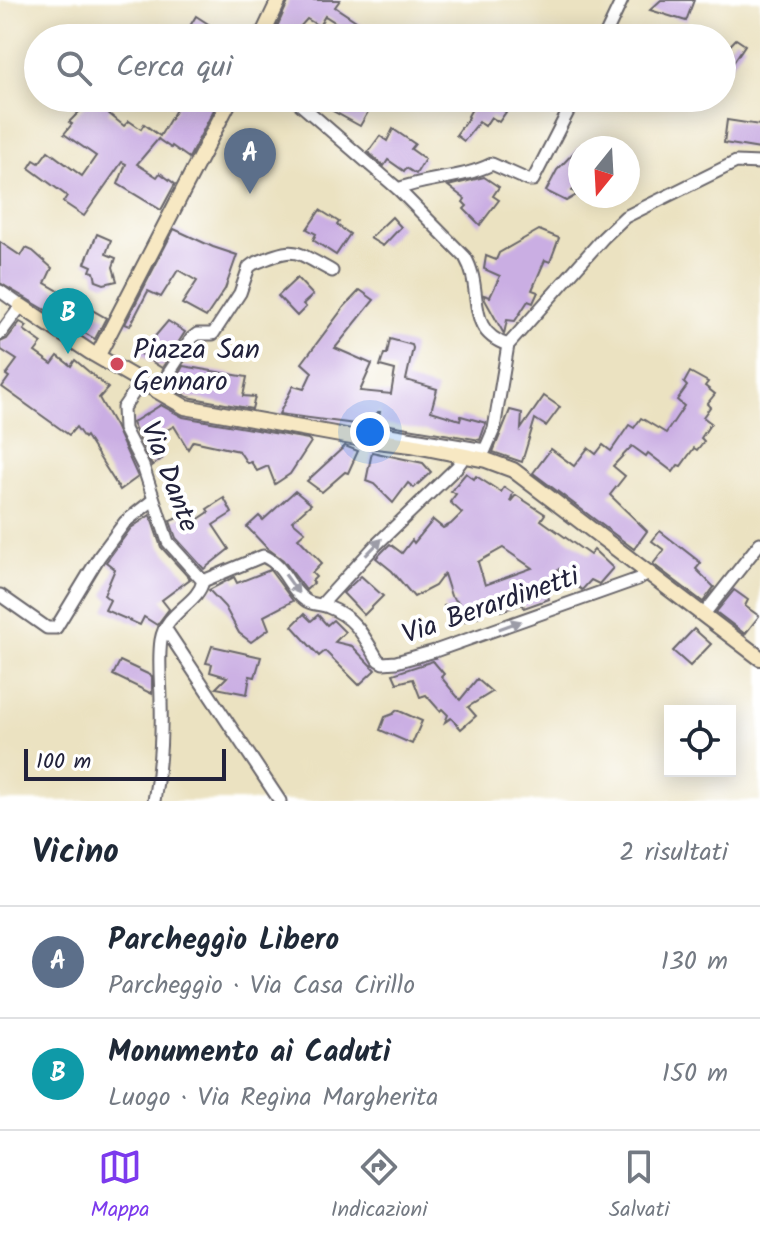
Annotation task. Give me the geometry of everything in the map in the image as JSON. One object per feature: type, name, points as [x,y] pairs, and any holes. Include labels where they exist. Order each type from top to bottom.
[{"type":"street","points":[[268,24],[279,0]]},
{"type":"street","points":[[611,24],[622,0]]},
{"type":"street","points":[[98,355],[224,112]]},
{"type":"street","points":[[309,112],[398,189],[465,257],[472,268],[483,329],[497,341],[508,345]]},
{"type":"street","points":[[398,189],[465,176],[492,164],[533,180],[568,112]]},
{"type":"street","points":[[368,440],[378,432],[485,450],[494,429],[508,345],[603,238],[625,217],[736,162],[760,163]]},
{"type":"street","points":[[157,391],[192,338],[197,334],[213,334],[234,303],[253,264],[286,250],[294,251],[332,271]]},
{"type":"street","points":[[0,291],[185,407],[486,460],[525,477],[760,658]]},
{"type":"street","points":[[0,334],[21,306]]},
{"type":"street","name":"Via Dante","points":[[141,382],[123,408],[124,429],[143,466],[168,542],[203,581]]},
{"type":"street","points":[[322,604],[465,456]]},
{"type":"street","points":[[0,595],[47,628],[56,628],[99,557],[125,522],[153,500]]},
{"type":"street","points":[[704,614],[760,543]]},
{"type":"street","name":"Via Berardinetti","points":[[203,581],[263,556],[275,561],[303,599],[341,612],[359,627],[378,660],[383,663],[396,662],[511,625],[638,579],[649,572]]},
{"type":"street","points":[[154,801],[159,774],[161,641],[174,613],[201,589],[203,581]]},
{"type":"street","points":[[165,628],[280,801]]},
{"type":"building","points":[[289,0],[340,0],[335,7],[361,24],[338,24],[325,16],[320,24],[307,19],[303,24],[278,24]]},
{"type":"building","points":[[661,0],[694,0],[686,21],[650,10]]},
{"type":"building","points":[[196,16],[208,24],[191,24]]},
{"type":"building","points":[[736,39],[745,45],[736,58]]},
{"type":"building","points":[[79,112],[108,112],[124,126],[129,121],[141,129],[144,124],[160,136],[175,112],[213,112],[189,158],[158,139],[137,164],[157,177],[160,173],[175,184],[161,210],[118,184],[126,164],[122,162],[84,216],[63,202],[67,196],[29,168],[34,160],[39,163],[48,151],[82,176],[96,156],[64,134],[72,124],[69,122]]},
{"type":"building","points":[[335,112],[368,112],[360,126]]},
{"type":"building","points":[[470,112],[506,112],[499,122],[491,117],[485,126],[479,122],[464,141],[456,135]]},
{"type":"building","points":[[727,120],[760,125],[760,149],[724,143]]},
{"type":"building","points":[[393,129],[415,144],[411,149],[425,159],[416,174],[406,168],[404,171],[388,160],[384,166],[368,152],[380,136],[387,141]]},
{"type":"building","points":[[568,159],[566,201],[546,191],[557,170]]},
{"type":"building","points":[[484,177],[499,187],[493,196],[499,200],[480,225],[464,209],[467,206],[463,202],[465,199],[448,186]]},
{"type":"building","points":[[320,210],[339,222],[337,225],[350,234],[336,255],[313,240],[316,234],[307,229]]},
{"type":"building","points":[[392,217],[401,227],[383,246],[370,238]]},
{"type":"building","points":[[174,229],[237,255],[225,289],[206,317],[182,304],[197,281],[178,270],[161,297],[148,291],[130,326],[125,324]]},
{"type":"building","points":[[539,230],[559,238],[550,262],[545,260],[532,290],[538,292],[533,303],[528,301],[515,321],[507,320],[504,334],[485,300],[484,295],[490,297],[500,276],[484,269],[486,256],[496,260],[499,253]]},
{"type":"building","points":[[97,234],[111,240],[106,254],[116,258],[113,267],[117,281],[104,284],[96,281],[94,272],[90,271],[92,266],[85,263]]},
{"type":"building","points":[[0,242],[21,256],[26,248],[33,251],[52,268],[45,283],[106,318],[95,339],[0,283]]},
{"type":"building","points":[[297,278],[313,295],[303,304],[306,307],[297,316],[278,296]]},
{"type":"building","points":[[360,290],[374,300],[335,348],[372,364],[360,391],[391,394],[395,370],[380,366],[390,339],[412,345],[406,380],[437,389],[431,411],[460,420],[461,416],[486,423],[480,440],[378,423],[380,412],[372,423],[355,424],[279,414],[293,386],[304,389],[312,372],[302,363]]},
{"type":"building","points":[[168,321],[185,332],[162,368],[140,354]]},
{"type":"building","points":[[20,322],[27,326],[24,330],[42,343],[35,352],[52,364],[58,356],[71,366],[75,360],[108,388],[99,398],[138,477],[120,490],[86,436],[84,438],[76,427],[69,435],[2,387],[17,360],[0,349],[0,342],[7,339]]},
{"type":"building","points":[[183,366],[247,377],[243,396],[255,397],[252,409],[188,397],[171,388]]},
{"type":"building","points":[[690,372],[708,382],[705,386],[715,394],[707,404],[710,407],[703,417],[711,423],[697,450],[694,448],[673,472],[648,453],[646,456],[632,446],[613,466],[625,476],[610,495],[647,531],[634,549],[533,473],[551,449],[574,466],[588,448],[596,454],[603,445],[611,451],[629,425],[634,428],[641,418],[666,433],[684,406],[677,400],[687,386],[684,383]]},
{"type":"building","points":[[544,396],[560,407],[546,426],[535,419],[522,462],[493,452],[510,410],[522,413],[521,429]]},
{"type":"building","points":[[161,405],[183,417],[311,442],[290,474],[275,484],[268,466],[257,471],[239,451],[193,441],[188,449],[174,426],[160,434],[155,430],[157,435],[152,438],[163,458],[152,466],[132,423]]},
{"type":"building","points":[[345,446],[358,451],[348,473],[345,472],[322,492],[307,481]]},
{"type":"building","points":[[372,452],[423,463],[431,472],[414,488],[408,483],[393,503],[374,484],[366,481]]},
{"type":"building","points":[[466,473],[501,492],[504,487],[513,493],[510,502],[516,495],[545,514],[541,520],[590,555],[594,550],[613,568],[599,584],[591,580],[582,590],[574,584],[576,581],[559,569],[546,588],[549,599],[524,608],[523,604],[501,611],[498,601],[477,607],[480,616],[451,626],[444,606],[458,602],[451,596],[444,574],[435,586],[414,597],[376,558],[390,544],[402,553],[433,520],[443,528],[451,524],[462,513],[450,502],[456,494],[451,491]],"holes":[[[503,548],[532,568],[485,585],[478,562]]]},
{"type":"building","points":[[295,491],[311,504],[292,521],[305,532],[298,538],[322,563],[312,573],[316,577],[312,581],[314,583],[306,590],[283,560],[247,527],[259,516],[263,520]]},
{"type":"building","points":[[224,498],[232,513],[213,525],[229,549],[204,569],[176,538],[170,521],[183,516],[188,526]]},
{"type":"building","points":[[150,515],[161,547],[190,579],[162,600],[169,609],[157,625],[144,617],[140,625],[105,610],[110,600],[104,595],[115,569],[106,562],[131,528]]},
{"type":"building","points":[[660,531],[701,563],[696,569],[714,587],[703,602],[653,564],[664,550],[652,541]]},
{"type":"building","points":[[270,570],[293,601],[264,616],[269,629],[251,642],[239,633],[225,607],[209,590],[234,577],[237,583]]},
{"type":"building","points":[[361,576],[383,596],[364,615],[343,593]]},
{"type":"building","points":[[734,590],[748,600],[745,606],[759,616],[745,634],[716,612]]},
{"type":"building","points":[[304,614],[311,621],[318,615],[327,625],[333,620],[345,632],[335,642],[352,646],[375,670],[359,685],[325,651],[319,656],[292,626]]},
{"type":"building","points":[[694,629],[711,644],[690,666],[673,651]]},
{"type":"building","points":[[212,646],[261,657],[255,677],[250,676],[247,694],[216,688],[227,677],[210,672],[212,664],[206,663]]},
{"type":"building","points":[[120,661],[152,676],[152,694],[113,675]]},
{"type":"building","points":[[433,661],[444,674],[441,677],[460,700],[477,679],[492,692],[468,707],[476,716],[461,729],[451,718],[445,722],[448,715],[442,709],[440,711],[426,695],[420,697],[413,679],[397,683],[393,674]]},
{"type":"building","points":[[397,710],[422,721],[412,744],[380,730],[385,717]]},
{"type":"place","name":"Parcheggio Libero","points":[[250,194]]},
{"type":"place","name":"Monumento ai Caduti","points":[[68,354]]},
{"type":"place","name":"Piazza San Gennaro","points":[[117,364]]}]
